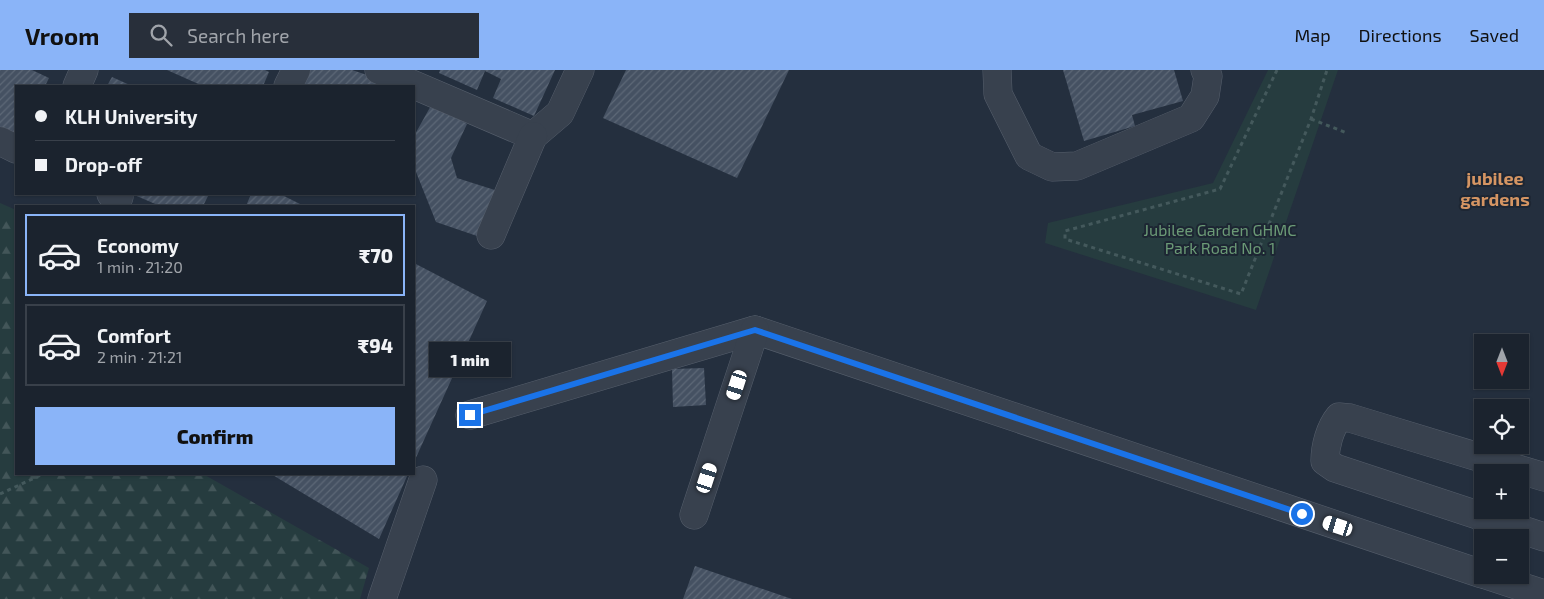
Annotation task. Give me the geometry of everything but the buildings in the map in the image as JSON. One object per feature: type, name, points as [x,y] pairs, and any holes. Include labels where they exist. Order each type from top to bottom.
[{"type":"street","points":[[77,85],[84,70]]},
{"type":"street","points":[[288,85],[296,70]]},
{"type":"street","points":[[379,70],[414,85]]},
{"type":"street","points":[[491,235],[533,136],[560,113],[580,70]]},
{"type":"street","points":[[997,70],[998,94],[1029,156],[1052,167],[1077,166],[1191,118],[1205,96],[1208,76],[1205,70]]},
{"type":"street","points":[[415,85],[533,136]]},
{"type":"street","points":[[0,141],[15,148]]},
{"type":"street","points":[[694,515],[755,330]]},
{"type":"street","points":[[470,415],[755,330],[1474,571]]},
{"type":"street","points":[[1544,478],[1350,418],[1339,417],[1334,423],[1325,452],[1325,461],[1335,468],[1544,537]]},
{"type":"street","points":[[382,599],[423,480]]},
{"type":"street","points":[[1513,584],[1544,594]]},
{"type":"path","points":[[1278,70],[1220,189],[1064,232],[1064,239],[1241,294],[1311,119],[1327,70]]},
{"type":"path","points":[[1311,119],[1347,133]]},
{"type":"path","points":[[0,494],[41,475]]},
{"type":"green space","name":"Jubilee Garden GHMC Park Road No. 1","points":[[1268,70],[1338,70],[1256,310],[1045,243],[1048,223],[1213,183]]},
{"type":"green space","points":[[0,203],[15,210],[15,475],[205,475],[369,568],[360,599],[0,599]]},
{"type":"district","name":"jubilee gardens","points":[[1495,189]]},
{"type":"route","points":[[470,415],[755,330],[1302,514]]}]
